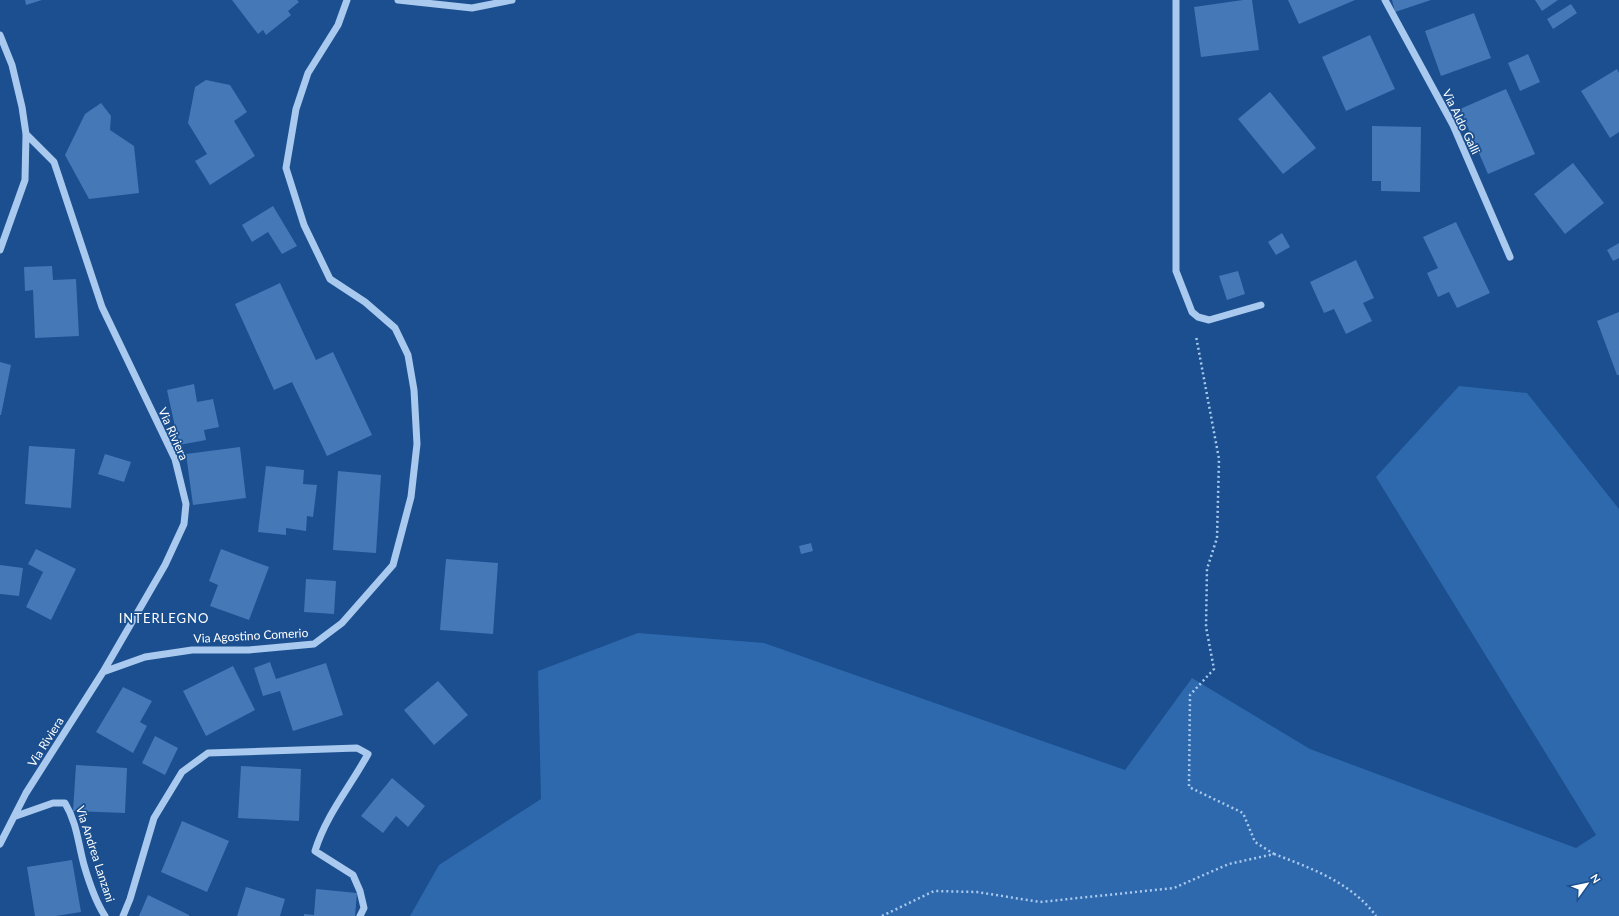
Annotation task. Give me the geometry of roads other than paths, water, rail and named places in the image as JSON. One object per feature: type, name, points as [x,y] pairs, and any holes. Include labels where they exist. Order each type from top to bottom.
[{"type":"street","name":"Via Agostino Comerio","points":[[103,672],[144,657],[186,651],[249,650],[314,644],[342,622],[393,565],[411,497],[417,444],[414,390],[408,355],[395,328],[365,302],[330,279],[304,225],[286,168],[296,109],[308,73],[338,25],[347,0]]},
{"type":"street","points":[[398,0],[472,8],[512,0]]},
{"type":"street","points":[[1176,0],[1176,271],[1192,312],[1198,317],[1210,320],[1261,305]]},
{"type":"street","name":"Via Aldo Galli","points":[[1385,0],[1453,125],[1510,257]]},
{"type":"street","points":[[0,35],[12,65],[22,107],[26,134],[25,180],[0,250]]},
{"type":"street","name":"Via Riviera","points":[[0,844],[16,816],[26,793],[103,672],[165,565],[184,524],[186,504],[175,459],[102,307],[54,162],[26,134]]},
{"type":"street","points":[[123,916],[130,900],[154,818],[182,772],[208,753],[357,748],[368,754],[345,789],[320,834],[315,851],[353,875],[360,891],[364,908],[360,916]]},
{"type":"street","name":"Via Andrea Lanzani","points":[[16,816],[53,803],[65,803],[72,816],[84,865],[98,905],[105,916]]},
{"type":"district","name":"INTERLEGNO","points":[[164,618]]}]
